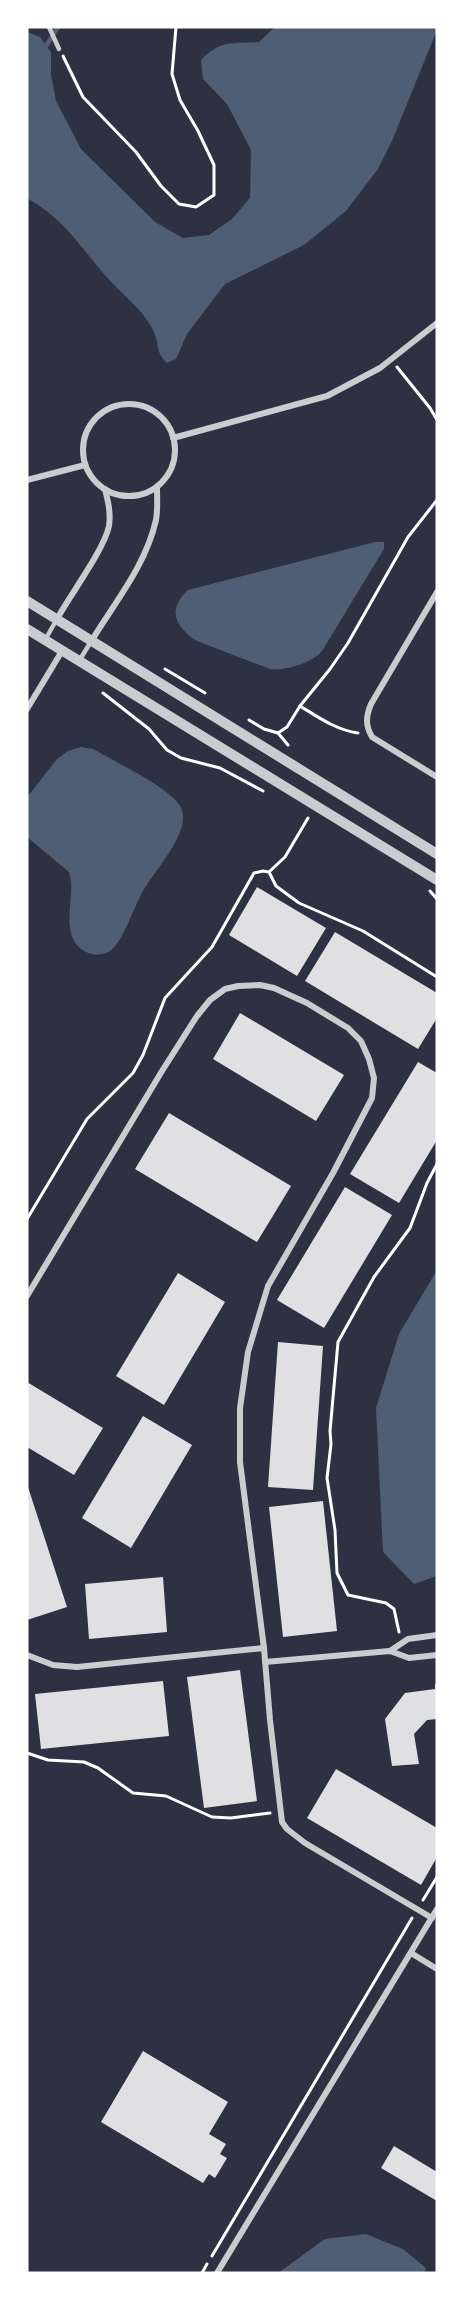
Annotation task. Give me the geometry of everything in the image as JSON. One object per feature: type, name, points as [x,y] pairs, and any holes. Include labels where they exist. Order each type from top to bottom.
[{"type":"street","points":[[173,438],[327,396],[391,360],[437,323]]},
{"type":"street","points":[[130,404],[144,407],[157,414],[167,424],[173,438],[174,459],[170,470],[157,487],[145,493],[131,496],[118,495],[105,489],[93,479],[85,465],[83,451],[85,436],[92,423],[102,413],[115,406],[130,404]]},
{"type":"street","points":[[27,480],[85,465]]},
{"type":"street","points":[[92,640],[138,567],[150,539],[156,518],[157,487]]},
{"type":"street","points":[[57,619],[109,528],[109,510],[105,489]]},
{"type":"street","points":[[437,592],[371,704],[366,717],[368,730],[378,742],[437,777]]},
{"type":"street","points":[[27,601],[437,854]]},
{"type":"street","points":[[27,630],[437,880]]},
{"type":"street","points":[[27,709],[62,651]]},
{"type":"street","points":[[27,1296],[196,1016],[210,1000],[225,989],[260,985],[274,988],[307,1002],[348,1028],[361,1041],[374,1078],[372,1098],[333,1173],[268,1286],[248,1352],[240,1408],[240,1462],[264,1648],[280,1812],[284,1826],[297,1838],[432,1918]]},
{"type":"street","points":[[390,1651],[400,1642],[408,1639],[437,1635]]},
{"type":"street","points":[[27,1655],[53,1665],[77,1667],[264,1648]]},
{"type":"street","points":[[265,1662],[390,1651],[409,1658],[437,1655]]},
{"type":"street","points":[[217,2273],[437,1909]]},
{"type":"street","points":[[411,1953],[437,1969]]},
{"type":"lane","points":[[50,27],[59,49]]},
{"type":"lane","points":[[44,640],[57,619]]},
{"type":"lane","points":[[79,661],[92,640]]},
{"type":"path","points":[[59,49],[83,97],[116,130],[161,186],[179,204],[196,207],[214,195],[214,165],[180,100],[172,74],[176,27]]},
{"type":"path","points":[[391,360],[437,420]]},
{"type":"path","points":[[430,408],[437,410]]},
{"type":"path","points":[[243,717],[264,729],[278,733],[286,726],[348,643],[408,537],[437,500]]},
{"type":"path","points":[[159,665],[207,695]]},
{"type":"path","points":[[97,688],[149,729],[167,750],[180,758],[220,768],[271,796]]},
{"type":"path","points":[[300,706],[322,720],[349,732],[358,733],[368,730]]},
{"type":"path","points":[[269,872],[285,857],[308,818],[299,812]]},
{"type":"path","points":[[428,889],[437,899]]},
{"type":"path","points":[[400,1642],[394,1609],[386,1603],[348,1594],[339,1580],[327,1478],[330,1431],[339,1342],[374,1277],[410,1228],[427,1183],[437,1164]]},
{"type":"path","points":[[27,1753],[48,1760],[84,1762],[133,1792],[166,1796],[212,1817],[231,1818],[280,1812]]},
{"type":"path","points":[[202,2273],[437,1877]]},
{"type":"water","points":[[275,27],[437,27],[437,30],[392,141],[378,169],[346,211],[304,245],[225,284],[187,334],[176,359],[167,363],[159,351],[149,322],[111,282],[70,233],[52,215],[27,198],[27,32],[40,37],[51,52],[51,75],[56,101],[81,149],[155,222],[183,238],[209,235],[232,219],[250,198],[251,150],[227,104],[203,79],[201,60],[208,53],[227,44],[259,42]]},
{"type":"water","points":[[375,542],[384,542],[384,549],[322,651],[312,659],[298,665],[283,669],[270,669],[197,641],[184,630],[176,618],[177,605],[188,590]]},
{"type":"water","points":[[81,747],[93,749],[159,787],[178,803],[182,810],[183,820],[175,842],[146,886],[115,947],[98,955],[83,950],[74,940],[69,921],[71,881],[69,872],[27,837],[28,796],[57,759],[68,751]]},
{"type":"water","points":[[437,1270],[437,1576],[414,1584],[383,1552],[376,1408],[399,1334]]},
{"type":"water","points":[[366,2234],[403,2249],[426,2268],[424,2273],[278,2273],[325,2239]]},
{"type":"building","points":[[257,887],[326,928],[297,976],[229,935]]},
{"type":"building","points":[[335,932],[437,993],[437,1018],[418,1049],[305,981]]},
{"type":"building","points":[[240,1013],[344,1075],[316,1121],[213,1059]]},
{"type":"building","points":[[418,1062],[437,1073],[437,1140],[399,1203],[350,1174]]},
{"type":"building","points":[[169,1113],[291,1186],[257,1242],[135,1169]]},
{"type":"building","points":[[345,1187],[392,1215],[324,1328],[277,1300]]},
{"type":"building","points":[[178,1273],[225,1302],[164,1405],[116,1376]]},
{"type":"building","points":[[278,1342],[323,1346],[313,1490],[268,1487]]},
{"type":"building","points":[[27,1382],[103,1428],[74,1475],[27,1447]]},
{"type":"building","points":[[143,1416],[192,1445],[131,1548],[82,1518]]},
{"type":"building","points":[[27,1484],[67,1607],[27,1620]]},
{"type":"building","points":[[323,1501],[337,1631],[283,1637],[269,1507]]},
{"type":"building","points":[[163,1577],[167,1632],[89,1639],[85,1584]]},
{"type":"building","points":[[240,1670],[257,1801],[204,1808],[187,1677]]},
{"type":"building","points":[[163,1681],[169,1736],[41,1749],[35,1694]]},
{"type":"building","points":[[435,1684],[437,1684],[437,1719],[427,1720],[414,1734],[419,1764],[392,1766],[385,1719],[405,1693],[435,1689]]},
{"type":"building","points":[[336,1769],[437,1828],[437,1857],[421,1885],[307,1818]]},
{"type":"building","points":[[143,2051],[228,2102],[209,2134],[226,2144],[220,2154],[227,2158],[215,2178],[209,2174],[203,2183],[101,2122]]},
{"type":"building","points":[[394,2146],[437,2172],[437,2201],[381,2168]]},
{"type":"waterway","points":[[46,46],[58,27]]}]
